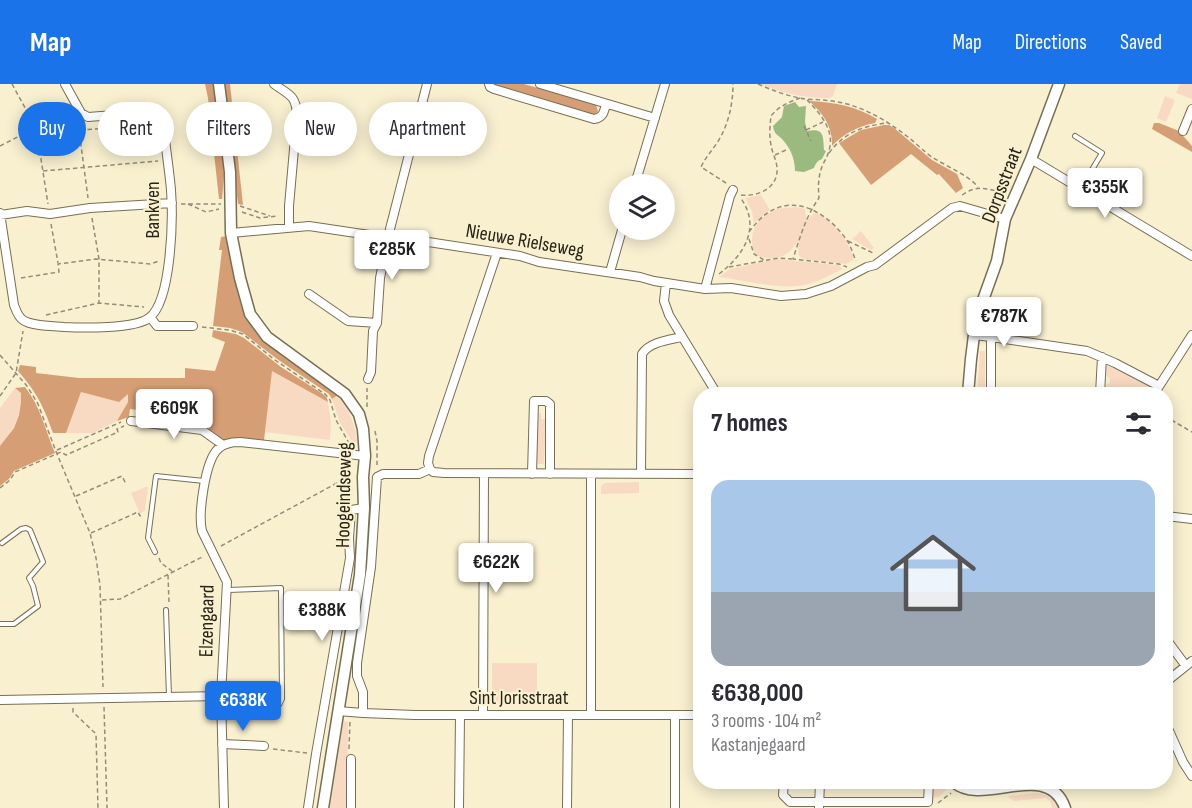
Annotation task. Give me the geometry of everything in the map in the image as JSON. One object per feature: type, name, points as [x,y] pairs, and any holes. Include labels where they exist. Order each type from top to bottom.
[{"type":"street","points":[[65,84],[75,102]]},
{"type":"street","name":"Hoogeindseweg","points":[[219,84],[230,172],[231,233],[250,314],[267,337],[338,388],[354,405],[363,429],[364,508],[360,575],[323,808]]},
{"type":"street","points":[[274,84],[297,103],[289,227]]},
{"type":"street","points":[[368,379],[371,372],[373,331],[377,323],[380,278],[427,84]]},
{"type":"street","points":[[489,84],[494,90],[594,119],[603,116],[606,104]]},
{"type":"street","points":[[540,84],[655,118]]},
{"type":"street","points":[[638,174],[665,84]]},
{"type":"street","name":"Dorpsstraat","points":[[969,387],[974,335],[997,261],[1005,219],[1031,159],[1059,84]]},
{"type":"street","points":[[1183,131],[1192,109]]},
{"type":"street","name":"Bankven","points":[[150,318],[163,296],[169,262],[172,203],[168,156]]},
{"type":"street","points":[[1031,159],[1192,256]]},
{"type":"street","points":[[706,286],[733,190]]},
{"type":"street","points":[[960,202],[1005,219]]},
{"type":"street","name":"Nieuwe Rielseweg","points":[[231,233],[309,226],[520,256],[539,262],[640,276],[666,283],[794,296],[818,291],[881,261],[960,202]]},
{"type":"street","points":[[172,203],[90,208],[50,214],[27,211],[0,215],[10,280],[16,312],[25,321],[50,326],[99,328],[137,323],[150,318],[157,326],[193,326]]},
{"type":"street","points":[[610,272],[619,240]]},
{"type":"street","points":[[497,253],[429,456],[430,469],[439,473],[484,474],[693,474]]},
{"type":"street","points":[[666,283],[665,307],[713,387]]},
{"type":"street","points":[[309,294],[348,321],[377,323]]},
{"type":"street","points":[[974,335],[1087,351],[1159,386],[1192,335]]},
{"type":"street","points":[[641,474],[642,354],[649,346],[681,337]]},
{"type":"street","points":[[991,337],[991,387]]},
{"type":"street","points":[[1100,387],[1102,357]]},
{"type":"street","points":[[532,474],[534,401],[546,401],[550,404],[550,474]]},
{"type":"street","points":[[131,421],[202,430],[223,446],[232,442],[250,442],[365,456]]},
{"type":"street","name":"Elzengaard","points":[[223,446],[216,450],[212,457],[205,481],[200,523],[227,582],[221,696],[224,808]]},
{"type":"street","name":"Hoogeindseweg","points":[[363,714],[363,692],[357,676],[357,663],[371,567],[377,477],[383,474],[419,474],[430,469]]},
{"type":"street","points":[[483,715],[484,474]]},
{"type":"street","points":[[591,474],[591,715]]},
{"type":"street","points":[[308,808],[315,754],[351,558],[349,538],[351,510],[364,508]]},
{"type":"street","points":[[1173,517],[1192,519]]},
{"type":"street","points":[[1173,647],[1189,664],[1173,677]]},
{"type":"street","points":[[0,700],[221,696]]},
{"type":"street","name":"Sint Jorisstraat","points":[[338,711],[363,714],[693,715]]},
{"type":"street","points":[[459,808],[460,715]]},
{"type":"street","points":[[567,808],[568,715]]},
{"type":"street","points":[[675,715],[675,808]]},
{"type":"street","points":[[1173,740],[1192,776]]},
{"type":"street","points":[[222,744],[264,746]]},
{"type":"street","points":[[351,759],[351,808]]},
{"type":"street","points":[[783,789],[783,795],[790,802],[819,805],[928,802],[929,789]]},
{"type":"street","points":[[819,805],[820,789]]},
{"type":"street","points":[[966,789],[976,792],[1008,789]]},
{"type":"street","points":[[1052,789],[1063,800],[1065,808]]},
{"type":"lane","points":[[1075,136],[1102,153],[1080,189]]},
{"type":"lane","points":[[155,552],[148,538],[156,476],[205,481]]},
{"type":"lane","points":[[0,624],[14,624],[38,606],[29,578],[44,562],[30,530],[26,528],[21,529],[2,543]]},
{"type":"lane","points":[[227,590],[280,588],[282,699],[279,705],[271,705]]},
{"type":"lane","points":[[166,610],[169,697]]},
{"type":"path","points":[[12,84],[22,102]]},
{"type":"path","points":[[733,84],[727,122],[721,136],[701,167],[717,176],[733,190]]},
{"type":"path","points":[[758,84],[786,95],[850,104],[873,114],[907,136],[930,156],[971,179],[978,187]]},
{"type":"path","points":[[765,260],[754,254],[749,239],[749,216],[738,194],[750,196],[760,193],[774,181],[778,172],[771,147],[771,116],[786,103],[800,98]]},
{"type":"path","points":[[793,259],[807,217],[819,198],[818,180],[831,145],[830,134],[824,121],[806,99]]},
{"type":"path","points":[[806,130],[824,121]]},
{"type":"path","points":[[828,153],[849,134],[862,128],[887,123]]},
{"type":"path","points":[[804,126],[811,141]]},
{"type":"path","points":[[0,146],[18,136]]},
{"type":"path","points":[[774,155],[788,149]]},
{"type":"path","points":[[10,280],[59,272],[40,156]]},
{"type":"path","points":[[43,171],[168,160]]},
{"type":"path","points":[[960,202],[972,189],[978,187],[1015,195]]},
{"type":"path","points":[[231,207],[222,204],[188,204],[206,212],[231,207],[242,207],[271,216],[260,218],[231,207]]},
{"type":"path","points":[[749,232],[764,215],[777,208],[795,206],[811,209],[829,219],[847,240],[857,264]]},
{"type":"path","points":[[706,286],[739,256],[749,239]]},
{"type":"path","points":[[847,240],[880,256]]},
{"type":"path","points":[[728,267],[779,258],[839,264],[851,268],[846,271]]},
{"type":"path","points":[[58,264],[96,259],[150,264],[157,261],[169,262]]},
{"type":"path","points":[[46,315],[99,303],[157,309]]},
{"type":"path","points":[[0,396],[16,373],[25,321]]},
{"type":"path","points":[[193,326],[239,333],[325,394],[349,442],[348,477],[353,492]]},
{"type":"path","points":[[0,355],[32,393],[38,404],[90,533],[99,570],[106,808]]},
{"type":"path","points":[[367,410],[368,379]]},
{"type":"path","points":[[0,488],[10,480],[15,472],[124,420],[131,421]]},
{"type":"path","points":[[56,452],[66,455],[118,432],[117,429],[131,421]]},
{"type":"path","points":[[1173,421],[1192,432]]},
{"type":"path","points":[[76,496],[122,476],[125,482],[128,481]]},
{"type":"path","points":[[101,600],[120,599],[348,477],[363,477]]},
{"type":"path","points":[[90,533],[138,512],[140,516],[151,509]]},
{"type":"path","points":[[155,552],[161,563],[173,572]]},
{"type":"path","points":[[166,610],[169,603],[168,574]]},
{"type":"path","points":[[73,698],[73,712],[96,734],[98,808]]},
{"type":"path","points":[[264,746],[315,754]]},
{"type":"path","points":[[935,806],[951,789]]},
{"type":"shaded area","points":[[205,84],[213,84],[216,102],[208,102]]},
{"type":"shaded area","points":[[224,84],[230,84],[232,102],[226,102]]},
{"type":"shaded area","points":[[495,84],[524,84],[596,105],[598,111],[592,115],[498,87]]},
{"type":"shaded area","points":[[761,84],[837,84],[830,98],[795,95]]},
{"type":"shaded area","points":[[1180,84],[1192,84],[1192,99],[1176,93]]},
{"type":"shaded area","points":[[1165,96],[1175,100],[1166,122],[1157,118]]},
{"type":"shaded area","points":[[809,101],[844,106],[877,119],[875,123],[846,134],[832,146],[831,133],[826,121]]},
{"type":"shaded area","points":[[795,102],[799,107],[806,106],[807,131],[817,131],[822,134],[826,151],[814,168],[804,172],[795,171],[791,153],[773,126],[782,117],[784,106]]},
{"type":"shaded area","points":[[1154,123],[1179,131],[1192,146],[1192,152],[1152,129]]},
{"type":"shaded area","points":[[884,125],[894,128],[932,160],[957,174],[963,188],[956,193],[939,174],[937,175],[911,154],[871,185],[839,143],[861,130]]},
{"type":"shaded area","points":[[214,156],[222,156],[224,175],[222,199],[219,199]]},
{"type":"shaded area","points":[[232,156],[238,156],[243,205],[238,204]]},
{"type":"shaded area","points":[[761,195],[770,210],[754,223],[752,212],[745,198]]},
{"type":"shaded area","points":[[797,207],[805,209],[806,218],[808,219],[815,212],[834,226],[844,238],[854,260],[846,264],[803,259],[799,256],[799,243],[797,242],[789,252],[779,257],[767,258],[755,254],[752,239],[760,221],[778,209]]},
{"type":"shaded area","points":[[861,231],[874,248],[871,250],[852,239]]},
{"type":"shaded area","points":[[226,236],[242,309],[249,322],[265,342],[338,395],[332,399],[329,394],[242,332],[213,326],[222,250],[219,250],[221,237]]},
{"type":"shaded area","points":[[777,259],[838,265],[843,269],[814,282],[794,286],[719,277],[730,269]]},
{"type":"shaded area","points":[[213,330],[236,334],[244,338],[281,367],[323,394],[328,402],[272,371],[264,440],[240,438],[225,440],[209,432],[210,419],[130,409],[129,417],[117,421],[128,402],[128,394],[119,402],[81,392],[66,433],[53,433],[39,400],[18,371],[20,365],[36,367],[36,373],[79,378],[185,378],[185,368],[215,371],[225,342],[212,337]]},
{"type":"shaded area","points":[[980,351],[985,351],[985,387],[977,387]]},
{"type":"shaded area","points":[[1110,366],[1149,387],[1105,387],[1110,382],[1104,372],[1106,367]]},
{"type":"shaded area","points":[[271,370],[328,402],[331,423],[330,440],[265,432]]},
{"type":"shaded area","points":[[25,387],[39,411],[55,453],[14,471],[9,479],[0,486],[0,446],[14,428],[19,415],[21,393],[15,388]]},
{"type":"shaded area","points":[[15,388],[21,393],[18,415],[13,428],[0,446],[0,408]]},
{"type":"shaded area","points":[[81,392],[119,402],[128,393],[128,402],[117,421],[93,433],[66,433]]},
{"type":"shaded area","points":[[338,395],[355,428],[357,441],[352,447],[350,438],[340,423],[332,399]]},
{"type":"shaded area","points":[[534,413],[541,413],[541,419],[546,419],[544,464],[535,464]]},
{"type":"shaded area","points":[[639,482],[639,493],[601,494],[601,486],[605,483]]},
{"type":"shaded area","points":[[148,487],[145,510],[140,514],[131,493]]},
{"type":"shaded area","points":[[492,663],[537,663],[537,704],[492,705]]},
{"type":"shaded area","points":[[343,721],[348,722],[347,808],[328,808]]},
{"type":"shaded area","points":[[933,789],[947,789],[939,797],[932,798]]},
{"type":"shaded area","points":[[1034,793],[1048,796],[1058,808],[1052,808],[1050,801],[1046,798],[1014,801],[1008,797]]}]
